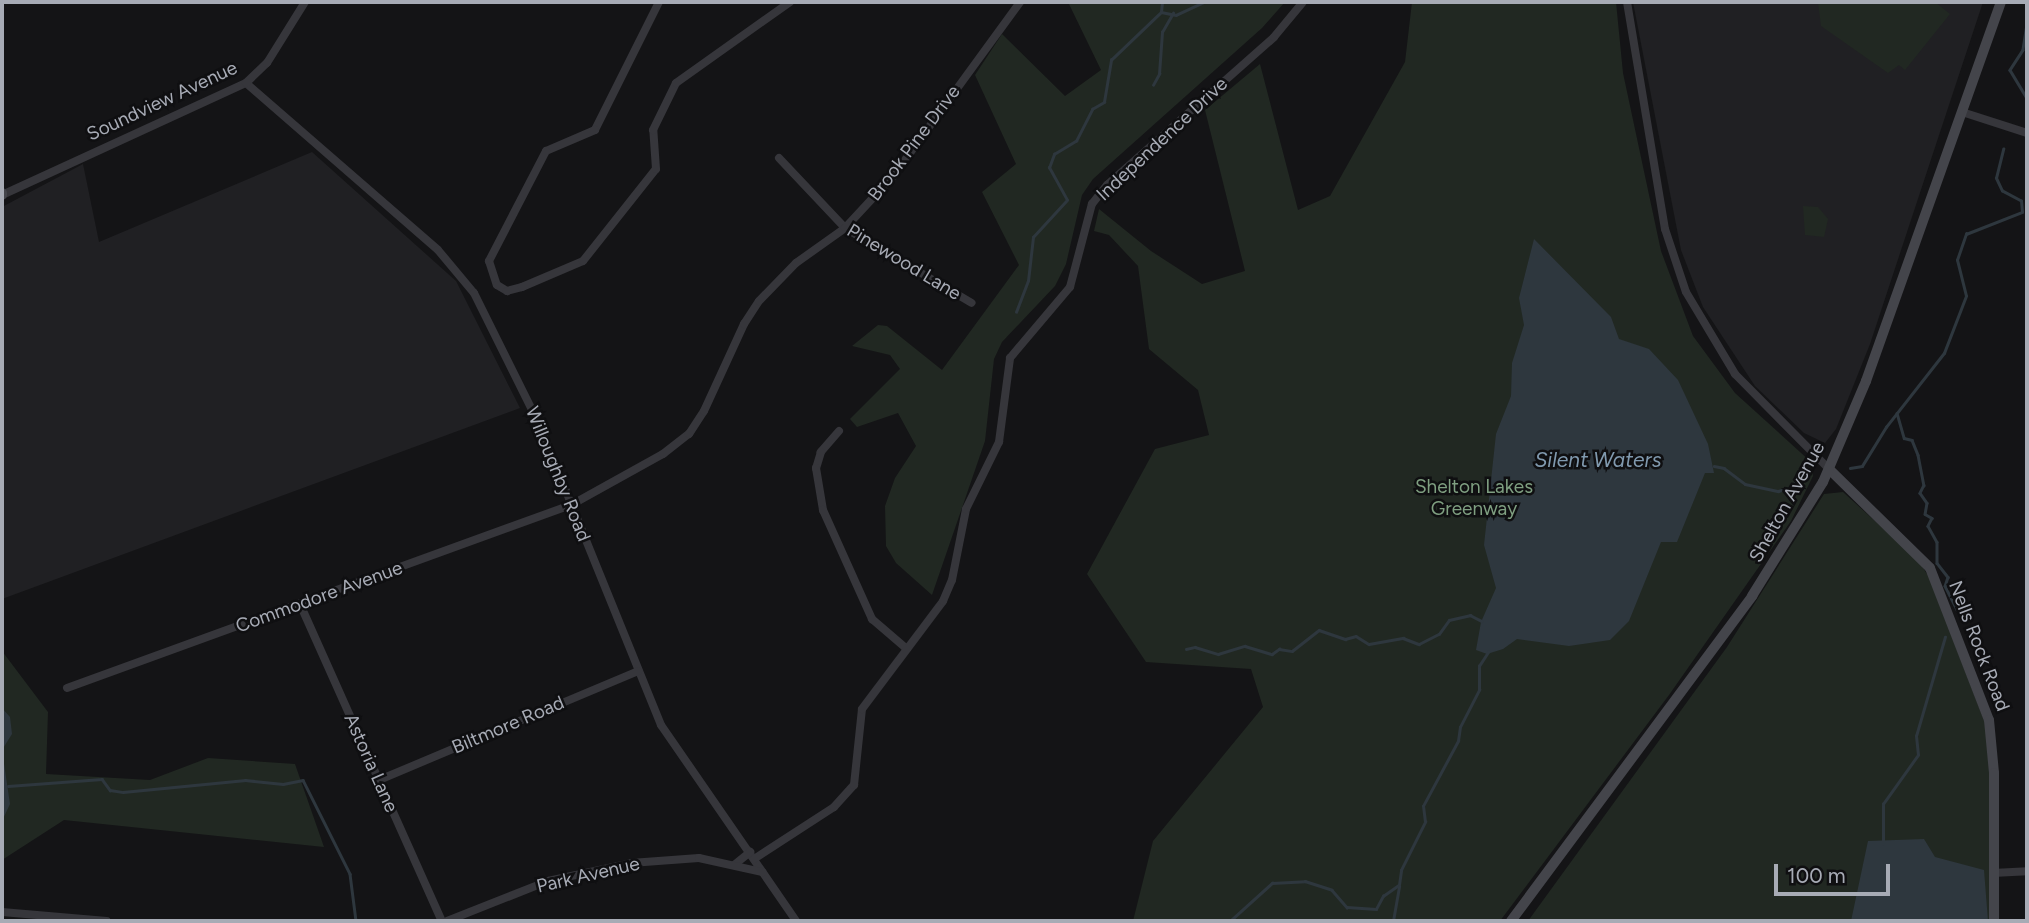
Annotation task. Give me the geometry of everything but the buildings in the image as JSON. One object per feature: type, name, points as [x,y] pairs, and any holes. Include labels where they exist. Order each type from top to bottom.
[{"type":"main road","name":"Shelton Avenue","points":[[1511,921],[1752,596],[1829,469],[1866,381],[2001,2]]},
{"type":"main road","name":"Nells Rock Road","points":[[1829,469],[1909,543],[1939,589],[1992,732],[1994,921]]},
{"type":"street","name":"Soundview Avenue","points":[[2,194],[246,83],[267,63],[305,2]]},
{"type":"street","points":[[659,2],[595,130],[546,151],[489,261],[496,285],[507,291],[522,287],[583,261],[656,169],[653,130],[676,83],[790,2]]},
{"type":"street","name":"Brook Pine Drive","points":[[571,505],[663,454],[689,434],[760,301],[796,263],[845,228],[894,175],[1020,2]]},
{"type":"street","name":"Independence Drive","points":[[752,855],[849,792],[857,775],[862,709],[936,613],[952,580],[966,509],[999,442],[1010,358],[1070,287],[1092,204],[1107,185],[1274,37],[1303,2]]},
{"type":"street","points":[[1627,2],[1665,229],[1682,284],[1698,319],[1735,374],[1829,469]]},
{"type":"street","name":"Willoughby Road","points":[[246,83],[438,250],[467,281],[538,422],[638,671],[670,743],[752,855],[796,921]]},
{"type":"street","points":[[1962,112],[2027,133]]},
{"type":"street","name":"Pinewood Lane","points":[[779,158],[845,228],[972,303]]},
{"type":"street","points":[[839,431],[821,452],[816,468],[823,510],[872,619],[907,649]]},
{"type":"street","name":"Commodore Avenue","points":[[66,688],[571,505]]},
{"type":"street","name":"Astoria Lane","points":[[300,604],[445,921]]},
{"type":"street","name":"Biltmore Road","points":[[379,780],[638,671]]},
{"type":"street","points":[[734,865],[752,855]]},
{"type":"street","name":"Park Avenue","points":[[445,921],[570,874],[679,858],[734,865],[762,872]]},
{"type":"street","points":[[1993,873],[2027,871]]},
{"type":"street","points":[[2,912],[107,921]]},
{"type":"shaded area","points":[[1633,2],[1983,2],[1870,344],[1836,429],[1825,443],[1804,433],[1755,386],[1703,307],[1681,250]]},
{"type":"shaded area","points":[[312,152],[456,281],[520,408],[2,599],[2,207],[83,164],[99,242]]},
{"type":"green space","points":[[1068,2],[1285,2],[1262,28],[1093,179],[1082,195],[1066,264],[1055,286],[1002,342],[994,359],[985,441],[932,595],[896,563],[886,546],[885,506],[895,478],[916,446],[898,413],[857,427],[850,419],[900,369],[890,355],[852,346],[878,325],[887,326],[942,370],[1019,265],[982,192],[1016,164],[975,75],[1002,34],[1065,96],[1101,70]]},
{"type":"green space","name":"Shelton Lakes Greenway","points":[[1412,2],[1616,2],[1623,73],[1661,251],[1693,336],[1735,393],[1811,462],[1813,476],[1791,521],[1669,695],[1500,921],[1133,921],[1153,841],[1263,707],[1251,669],[1146,662],[1087,574],[1155,449],[1209,435],[1198,390],[1149,349],[1138,266],[1109,235],[1094,231],[1099,209],[1151,251],[1202,284],[1245,271],[1205,110],[1260,64],[1298,210],[1330,196],[1405,62]]},
{"type":"green space","points":[[1818,2],[1935,2],[1950,14],[1905,70],[1899,65],[1888,73],[1821,26]]},
{"type":"green space","points":[[1803,206],[1818,207],[1828,219],[1824,237],[1805,235]]},
{"type":"green space","points":[[1843,492],[1918,560],[1929,577],[1985,723],[1989,744],[1990,921],[1528,921],[1727,647],[1824,494]]},
{"type":"green space","points":[[2,651],[48,712],[46,774],[150,780],[208,758],[295,764],[324,847],[64,820],[2,860]]},
{"type":"water","name":"Silent Waters","points":[[1534,239],[1611,317],[1619,339],[1649,349],[1678,380],[1708,444],[1714,473],[1705,473],[1677,542],[1661,542],[1629,621],[1610,640],[1569,646],[1517,639],[1503,649],[1487,654],[1476,650],[1481,622],[1496,588],[1484,545],[1496,434],[1511,396],[1512,363],[1524,325],[1519,298]]},
{"type":"water","points":[[2,708],[10,717],[12,734],[2,750]]},
{"type":"water","points":[[2,750],[10,804],[2,821]]},
{"type":"water","points":[[1924,839],[1935,857],[1984,870],[1988,921],[1851,921],[1868,841]]},
{"type":"waterway","points":[[1161,12],[1162,2]]},
{"type":"waterway","points":[[1016,312],[1028,281],[1033,237],[1067,200],[1049,168],[1054,154],[1076,141],[1092,109],[1104,102],[1111,60],[1161,12],[1176,15],[1204,2]]},
{"type":"waterway","points":[[1153,85],[1159,74],[1162,32],[1173,13]]},
{"type":"waterway","points":[[2027,24],[2023,50],[2010,70],[2027,98]]},
{"type":"waterway","points":[[1850,468],[1862,466],[1886,427],[1944,353],[1966,296],[1957,260],[1966,234],[2022,212],[2021,201],[2002,191],[1996,178],[2003,149]]},
{"type":"waterway","points":[[1897,413],[1904,438],[1912,440],[1918,455],[1924,485],[1920,493],[1927,503],[1925,514],[1932,518],[1928,526],[1937,542],[1937,563],[1948,577],[1945,586],[1957,610]]},
{"type":"waterway","points":[[1714,466],[1724,468],[1745,484],[1778,491],[1793,487],[1798,477]]},
{"type":"waterway","points":[[1186,649],[1195,647],[1218,654],[1245,646],[1272,654],[1279,649],[1292,651],[1319,630],[1345,639],[1356,636],[1369,644],[1403,638],[1419,644],[1439,634],[1449,620],[1470,615],[1482,621]]},
{"type":"waterway","points":[[1883,844],[1883,804],[1918,755],[1916,736],[1945,637]]},
{"type":"waterway","points":[[1230,921],[1272,883],[1305,881],[1332,890],[1347,907],[1376,909],[1383,896],[1399,885],[1401,870],[1425,822],[1423,806],[1458,741],[1460,727],[1479,690],[1479,666],[1488,652]]},
{"type":"waterway","points":[[8,786],[102,779],[110,790],[123,792],[245,780],[283,784],[303,780],[350,874],[356,921]]},
{"type":"waterway","points":[[1393,921],[1399,887]]}]
